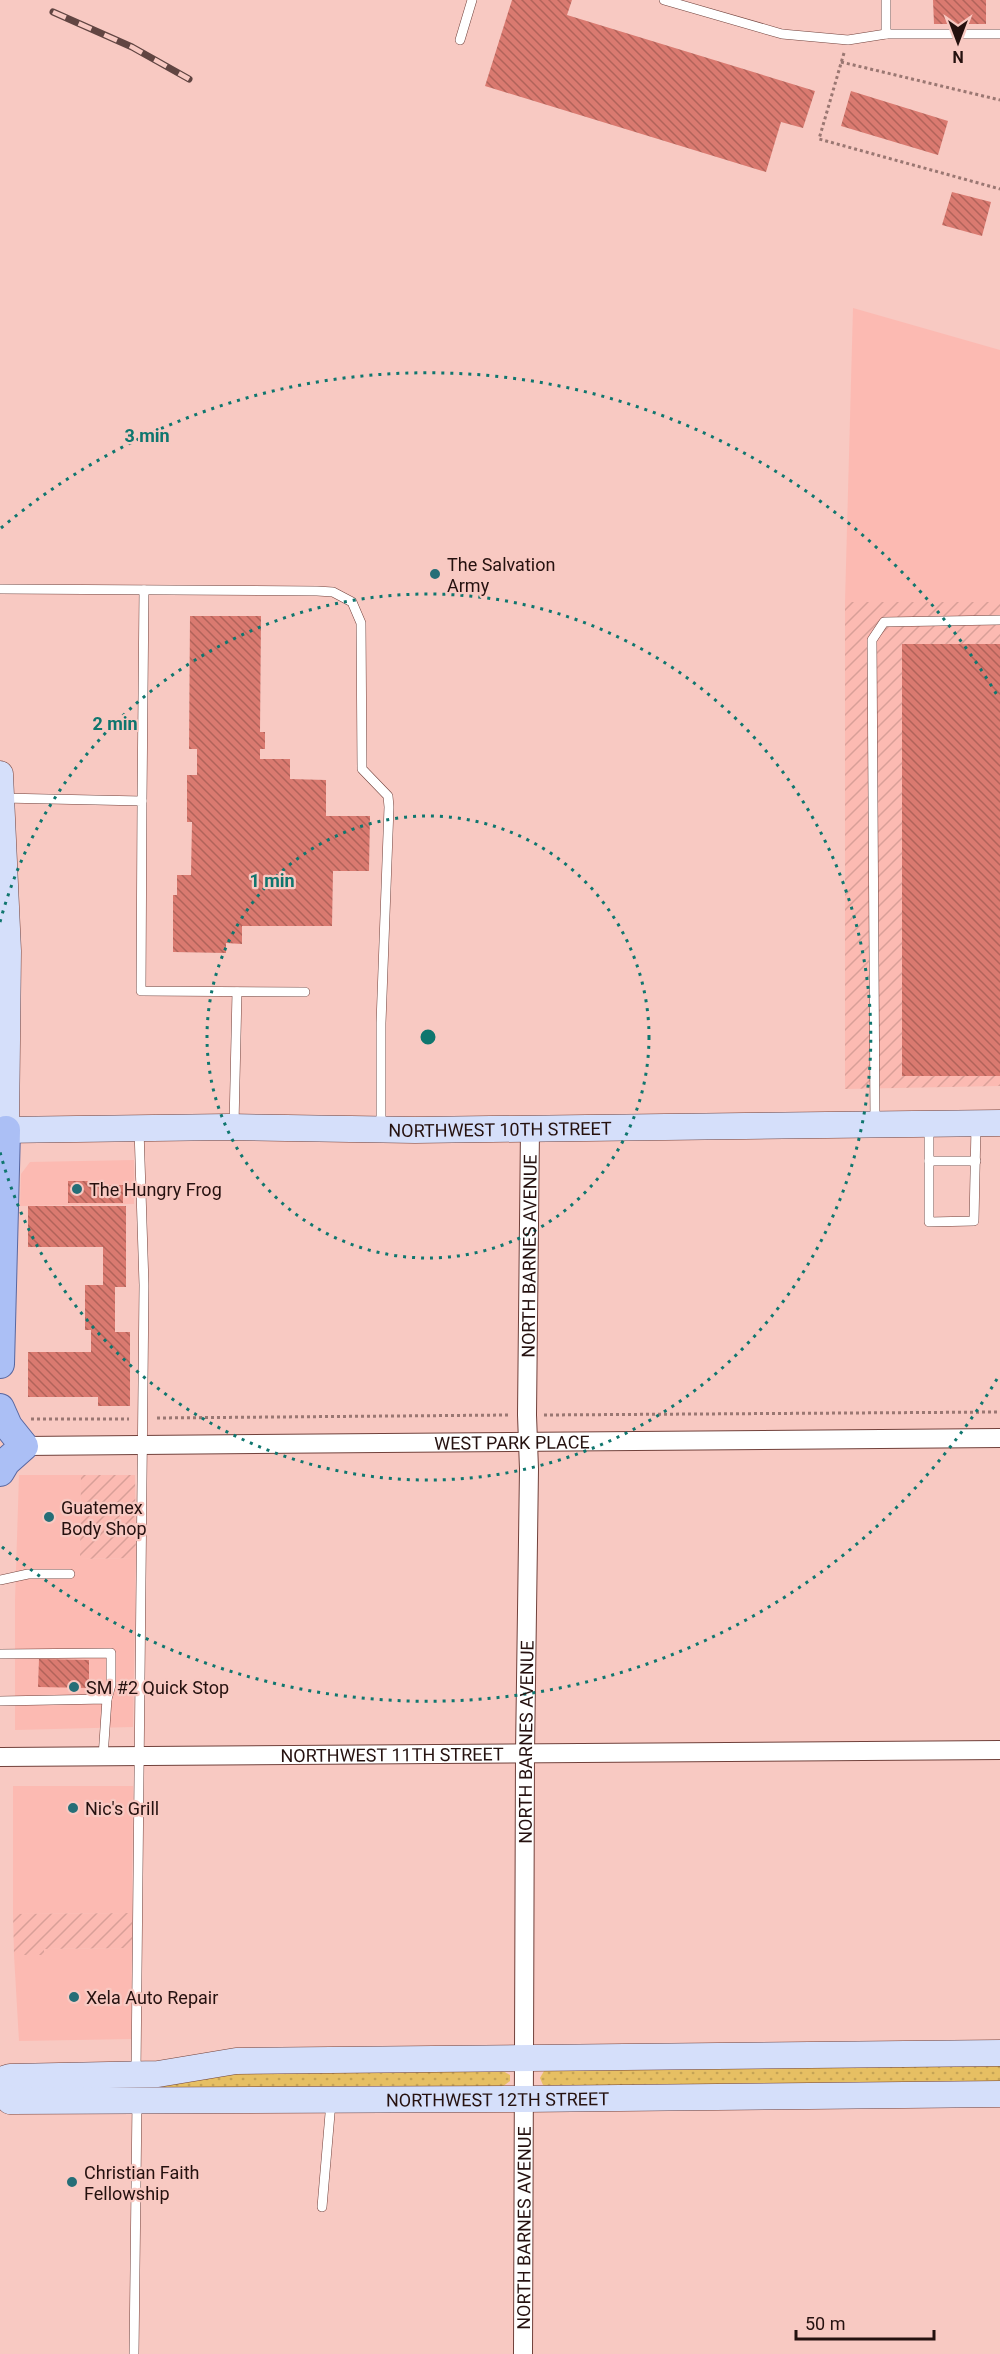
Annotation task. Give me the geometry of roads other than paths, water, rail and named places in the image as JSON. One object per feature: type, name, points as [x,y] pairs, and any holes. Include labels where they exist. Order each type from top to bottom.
[{"type":"main road","points":[[0,1364],[3,1130]]},
{"type":"main road","points":[[0,1472],[6,1462],[24,1446],[10,1431],[2,1414]]},
{"type":"street","points":[[1,786],[8,951],[3,1130]]},
{"type":"street","name":"NORTHWEST 10TH STREET","points":[[3,1130],[139,1128],[381,1130],[988,1124]]},
{"type":"street","name":"NORTH BARNES AVENUE","points":[[523,2354],[530,1129]]},
{"type":"street","name":"WEST PARK PLACE","points":[[24,1446],[1000,1438]]},
{"type":"street","name":"NORTHWEST 11TH STREET","points":[[0,1757],[1000,1750]]},
{"type":"street","points":[[0,2080],[10,2077],[158,2074],[236,2061],[1000,2053]]},
{"type":"street","name":"NORTHWEST 12TH STREET","points":[[0,2092],[9,2101],[1000,2094]]},
{"type":"lane","points":[[460,40],[472,0]]},
{"type":"lane","points":[[664,0],[782,34],[848,40],[886,34],[1000,34]]},
{"type":"lane","points":[[886,0],[886,34]]},
{"type":"lane","points":[[0,589],[333,592],[352,602],[361,623],[363,769],[388,796],[389,807],[381,1023],[381,1130]]},
{"type":"lane","points":[[144,591],[141,991],[305,992]]},
{"type":"lane","points":[[875,1124],[872,640],[884,622],[1000,620]]},
{"type":"lane","points":[[1,786],[142,801]]},
{"type":"lane","points":[[234,1128],[237,992]]},
{"type":"lane","points":[[929,1123],[929,1222],[974,1221],[975,1161],[988,1124]]},
{"type":"lane","points":[[136,2075],[144,1285],[139,1128]]},
{"type":"lane","points":[[929,1161],[975,1161]]},
{"type":"lane","points":[[0,1580],[28,1574],[69,1574]]},
{"type":"lane","points":[[0,1654],[111,1653],[111,1685],[107,1699],[103,1757]]},
{"type":"lane","points":[[0,1701],[107,1699]]},
{"type":"lane","points":[[322,2207],[331,2100]]},
{"type":"lane","points":[[134,2354],[136,2101]]},
{"type":"railway","points":[[53,12],[132,47],[189,79]]},
{"type":"place","name":"The Salvation Army","points":[[435,574]]},
{"type":"place","name":"The Hungry Frog","points":[[77,1189]]},
{"type":"place","name":"Guatemex Body Shop","points":[[49,1517]]},
{"type":"place","name":"SM #2 Quick Stop","points":[[74,1687]]},
{"type":"place","name":"Nic's Grill","points":[[73,1808]]},
{"type":"place","name":"Xela Auto Repair","points":[[74,1997]]},
{"type":"place","name":"Christian Faith Fellowship","points":[[72,2182]]}]
